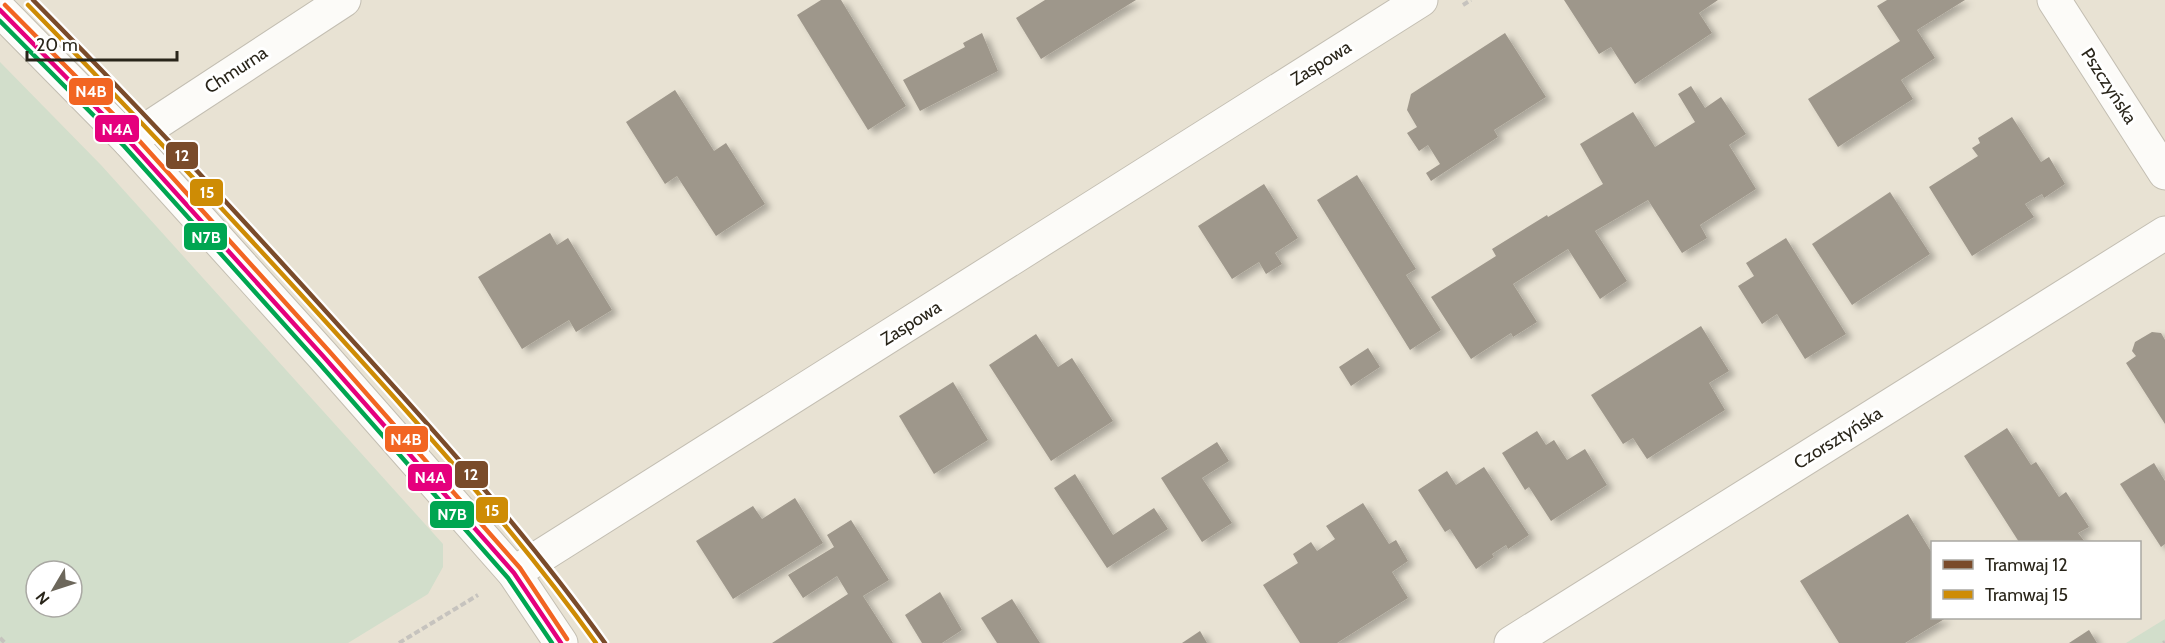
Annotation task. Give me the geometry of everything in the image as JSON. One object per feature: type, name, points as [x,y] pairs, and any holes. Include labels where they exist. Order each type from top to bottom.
[{"type":"street","name":"Chmurna","points":[[129,141],[345,0]]},
{"type":"street","name":"Zaspowa","points":[[514,573],[1420,0]]},
{"type":"street","name":"Pszczyńska","points":[[2054,0],[2165,173]]},
{"type":"street","points":[[0,10],[129,141],[323,356],[514,573],[561,643]]},
{"type":"street","name":"Czorsztyńska","points":[[1511,643],[2165,233]]},
{"type":"path","points":[[399,643],[514,573]]},
{"type":"path","points":[[0,638],[5,643]]},
{"type":"green space","points":[[0,62],[101,165],[443,544],[443,567],[428,594],[348,643],[0,643]]},
{"type":"green space","points":[[2165,619],[2165,643],[2126,643]]},
{"type":"building","points":[[821,0],[841,0],[906,106],[868,130],[797,15]]},
{"type":"building","points":[[1045,0],[1136,0],[1041,59],[1016,18]]},
{"type":"building","points":[[1564,0],[1718,0],[1699,13],[1712,33],[1635,84],[1611,47],[1599,54]]},
{"type":"building","points":[[1887,0],[1965,0],[1917,30],[1935,58],[1901,80],[1913,99],[1838,147],[1808,99],[1900,41],[1877,6]]},
{"type":"building","points":[[982,33],[998,71],[920,111],[903,80],[965,47],[963,43]]},
{"type":"building","points":[[1505,33],[1546,97],[1494,130],[1498,137],[1431,181],[1426,173],[1440,164],[1428,145],[1419,151],[1407,133],[1417,127],[1407,110],[1411,94]]},
{"type":"building","points":[[1691,86],[1705,108],[1721,97],[1746,134],[1729,145],[1756,189],[1700,225],[1707,238],[1682,253],[1648,200],[1595,231],[1627,281],[1600,299],[1568,249],[1513,284],[1537,322],[1513,337],[1511,333],[1471,359],[1431,297],[1496,256],[1492,249],[1603,184],[1580,144],[1633,112],[1655,147],[1695,122],[1678,94]]},
{"type":"building","points":[[675,90],[714,151],[726,143],[765,204],[716,236],[677,176],[665,184],[626,122]]},
{"type":"building","points":[[2012,117],[2041,162],[2049,157],[2065,184],[2044,198],[2042,194],[2025,204],[2034,217],[1972,256],[1929,187],[1978,156],[1972,148],[1980,143],[1978,138]]},
{"type":"building","points":[[1357,175],[1416,269],[1406,275],[1441,330],[1410,350],[1317,200]]},
{"type":"building","points":[[1264,184],[1298,238],[1275,253],[1282,264],[1266,274],[1259,262],[1232,279],[1198,226]]},
{"type":"building","points":[[1890,192],[1930,254],[1852,305],[1812,244]]},
{"type":"building","points":[[550,233],[557,245],[568,238],[612,310],[576,332],[569,320],[522,349],[478,277]]},
{"type":"building","points":[[1786,238],[1846,334],[1805,359],[1777,314],[1762,324],[1738,286],[1754,276],[1746,263]]},
{"type":"building","points":[[1701,326],[1729,371],[1709,383],[1725,410],[1647,459],[1633,438],[1623,444],[1591,395]]},
{"type":"building","points":[[2152,332],[2161,333],[2165,340],[2165,424],[2126,363],[2136,356],[2132,351],[2135,342]]},
{"type":"building","points":[[1036,334],[1058,367],[1072,358],[1113,421],[1051,461],[989,365]]},
{"type":"building","points":[[1368,348],[1380,367],[1351,386],[1339,367]]},
{"type":"building","points":[[953,382],[988,440],[934,474],[899,416]]},
{"type":"building","points":[[2007,428],[2031,465],[2036,462],[2059,497],[2066,492],[2089,527],[2078,533],[2084,541],[2018,541],[1964,456]]},
{"type":"building","points":[[1537,431],[1546,445],[1554,440],[1567,460],[1585,449],[1607,485],[1551,521],[1529,487],[1525,490],[1502,453]]},
{"type":"building","points":[[1217,442],[1229,461],[1202,478],[1232,523],[1202,542],[1161,478]]},
{"type":"building","points":[[2154,463],[2165,481],[2165,544],[2161,547],[2120,484]]},
{"type":"building","points":[[1484,467],[1529,535],[1508,549],[1506,545],[1492,554],[1494,557],[1476,569],[1450,529],[1445,532],[1418,490],[1447,471],[1456,485]]},
{"type":"building","points":[[1075,474],[1113,535],[1154,508],[1168,529],[1107,568],[1054,488]]},
{"type":"building","points":[[795,498],[823,543],[733,599],[696,541],[753,506],[762,519]]},
{"type":"building","points":[[1363,503],[1389,544],[1396,540],[1408,561],[1392,572],[1408,598],[1337,643],[1300,643],[1263,585],[1298,563],[1293,554],[1311,542],[1317,551],[1335,539],[1326,526]]},
{"type":"building","points":[[1908,514],[1931,551],[1931,619],[1944,619],[1905,643],[1839,643],[1800,581]]},
{"type":"building","points":[[851,520],[889,580],[863,596],[893,643],[772,643],[848,594],[837,576],[803,598],[788,575],[834,547],[827,535]]},
{"type":"building","points":[[940,592],[962,630],[942,643],[922,643],[905,615]]},
{"type":"building","points":[[1012,599],[1040,643],[997,643],[981,618]]},
{"type":"building","points":[[2089,630],[2097,643],[2069,643]]},
{"type":"building","points":[[1200,631],[1207,643],[1182,643]]},
{"type":"tram line","name":"12","points":[[33,0],[265,244],[409,404],[511,521],[605,643]]},
{"type":"tram line","name":"15","points":[[28,5],[184,168],[404,408],[535,562],[596,643]]},
{"type":"transit line","name":"N4B","points":[[5,5],[135,136],[329,351],[520,568],[567,639]]},
{"type":"transit line","name":"N4A","points":[[0,10],[129,141],[323,356],[514,573],[561,643]]},
{"type":"transit line","name":"N7B","points":[[0,21],[124,146],[317,361],[508,578],[552,643]]}]
